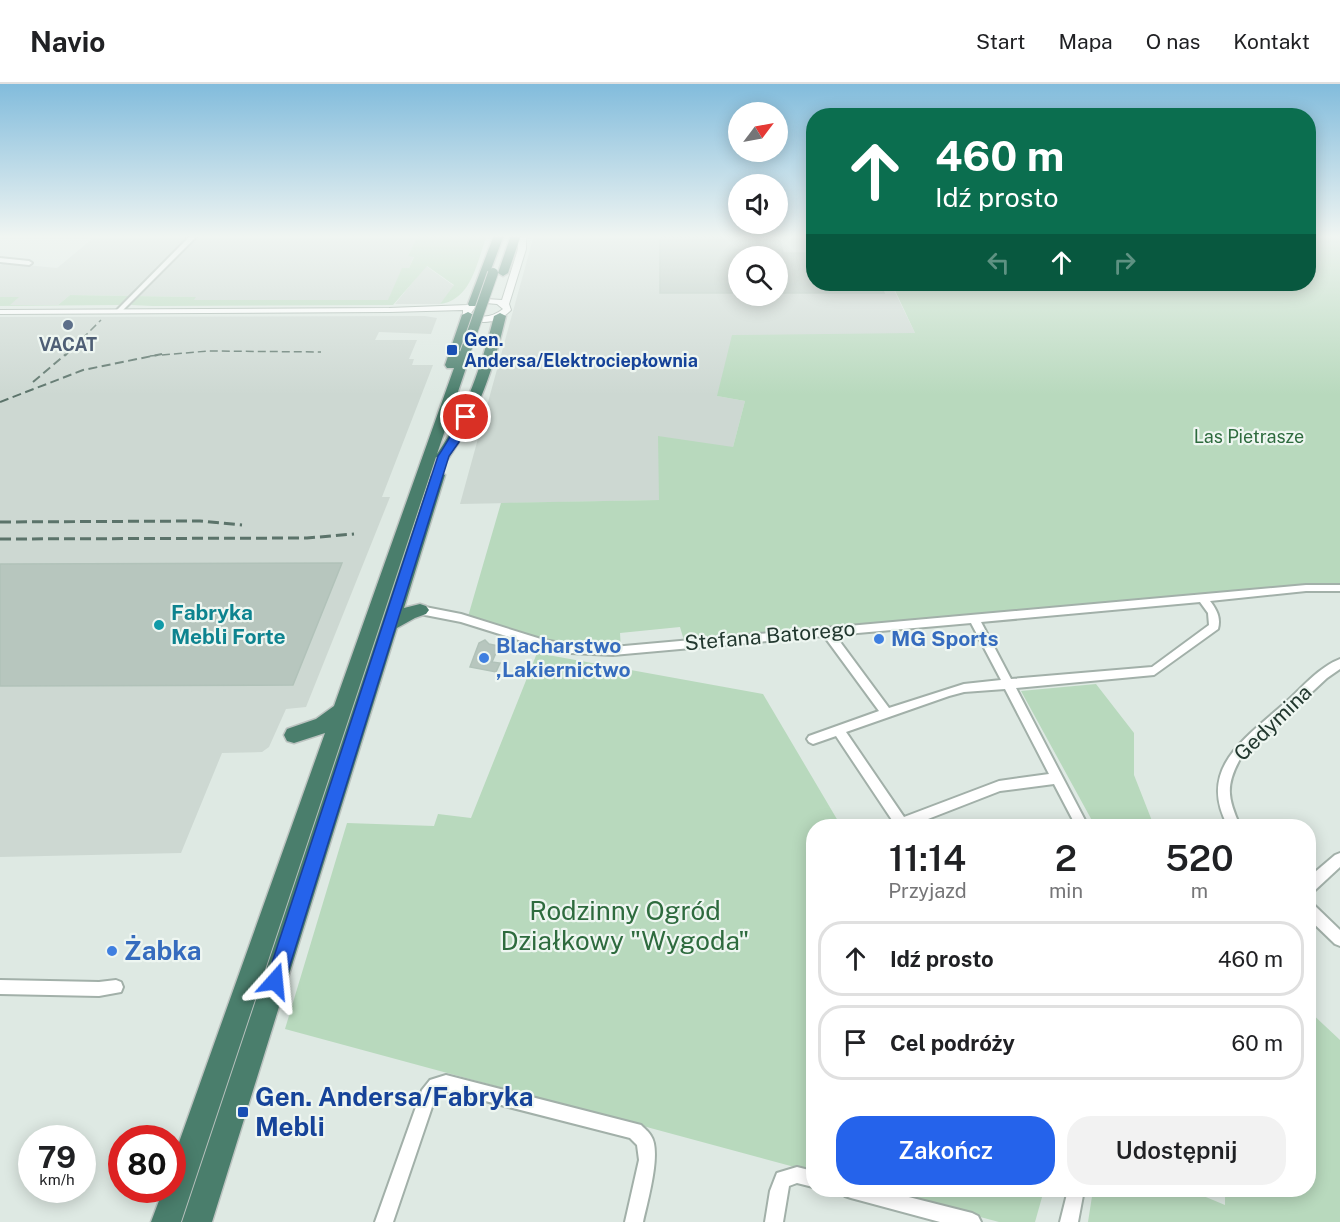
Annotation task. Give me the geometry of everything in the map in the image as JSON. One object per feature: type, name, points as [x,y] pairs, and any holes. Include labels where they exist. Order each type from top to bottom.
[{"type":"highway","points":[[438,455],[432,442],[442,390],[478,288]]},
{"type":"highway","points":[[197,1222],[399,594],[438,455],[493,288]]},
{"type":"highway","points":[[166,1222],[342,711],[438,455],[454,442],[476,396],[503,310]]},
{"type":"highway","points":[[399,594],[404,601],[420,610]]},
{"type":"highway","points":[[389,625],[409,613],[420,610]]},
{"type":"highway","points":[[322,767],[317,745],[294,735],[323,725],[342,711]]},
{"type":"street","points":[[119,311],[142,288]]},
{"type":"street","points":[[469,310],[485,320],[503,310],[510,288]]},
{"type":"street","points":[[0,312],[469,310],[490,301],[503,310]]},
{"type":"street","name":"Stefana Batorego","points":[[420,610],[461,618],[544,644],[613,651],[975,620],[1306,588],[1340,588]]},
{"type":"street","points":[[813,739],[948,692],[1154,671],[1214,626],[1213,612],[1203,598]]},
{"type":"street","points":[[975,620],[1078,819]]},
{"type":"street","points":[[827,632],[887,714]]},
{"type":"street","name":"Gedymina","points":[[1230,819],[1222,791],[1226,771],[1236,755],[1323,675],[1340,663]]},
{"type":"street","points":[[839,731],[898,819]]},
{"type":"street","points":[[917,819],[999,786],[1057,778]]},
{"type":"street","points":[[1316,880],[1340,859]]},
{"type":"street","points":[[1316,916],[1340,939]]},
{"type":"street","points":[[0,987],[99,989],[116,987]]},
{"type":"street","points":[[384,1222],[428,1096],[436,1086],[446,1083],[635,1131],[645,1141],[647,1160],[638,1221]]},
{"type":"street","points":[[774,1222],[778,1191],[783,1179],[797,1175],[806,1177]]},
{"type":"street","points":[[877,1197],[972,1222]]},
{"type":"street","points":[[1069,1222],[1074,1197]]},
{"type":"shaded area","points":[[0,288],[394,288],[389,300],[193,300],[195,297],[70,295],[58,305],[9,305],[18,297],[0,297]]},
{"type":"shaded area","points":[[408,288],[452,288],[440,304],[395,304]]},
{"type":"shaded area","points":[[519,288],[728,288],[728,306],[788,306],[788,288],[806,288],[806,291],[894,291],[915,333],[717,396],[745,401],[733,447],[659,500],[460,504]]},
{"type":"shaded area","points":[[425,316],[437,318],[431,334],[379,332],[375,340],[417,340],[409,359],[414,359],[412,365],[433,365],[382,497],[390,497],[306,707],[286,709],[269,747],[262,752],[222,753],[181,853],[0,857],[0,317]]},
{"type":"green space","points":[[393,288],[408,288],[393,305],[153,306],[131,305],[133,302],[119,305],[0,306],[0,297],[19,297],[10,305],[58,305],[70,295],[196,297],[194,300],[388,300]]},
{"type":"green space","points":[[452,288],[465,288],[451,301],[440,304]]},
{"type":"green space","name":"Las Pietrasze","points":[[1316,288],[1340,288],[1340,588],[685,644],[680,627],[620,633],[621,650],[571,649],[467,620],[501,503],[659,500],[658,436],[733,447],[745,401],[717,396],[732,335],[915,333],[895,291],[1316,291]]},
{"type":"green space","name":"Rodzinny Ogród Działkowy \"Wygoda\"","points":[[537,653],[763,694],[837,819],[806,819],[806,1170],[285,1029],[347,823],[434,826],[438,814],[471,818]]},
{"type":"green space","points":[[1096,684],[1134,733],[1134,775],[1151,819],[1091,819],[1021,691]]},
{"type":"green space","points":[[1316,1018],[1340,1040],[1340,1222],[1088,1222],[1092,1197],[1206,1197],[1225,1205],[1225,1197],[1316,1197]]},
{"type":"green space","points":[[905,1197],[1042,1197],[1035,1222],[999,1222]]},
{"type":"building","points":[[660,288],[728,288],[728,293],[660,293]]},
{"type":"building","points":[[788,288],[806,288],[806,291],[883,291],[884,293],[788,293]]},
{"type":"building","name":"Fabryka Mebli Forte","points":[[342,563],[293,685],[0,686],[0,564]]},
{"type":"building","name":"Blacharstwo ,Lakiernictwo","points":[[485,640],[489,644],[499,646],[492,662],[500,663],[496,672],[470,667],[479,643]]},
{"type":"railway","points":[[65,356],[101,320]]},
{"type":"railway","points":[[154,356],[208,351],[321,352]]},
{"type":"railway","points":[[33,382],[66,354]]},
{"type":"railway","points":[[154,356],[162,354]]},
{"type":"railway","points":[[0,402],[83,370],[154,356]]},
{"type":"railway","points":[[0,522],[200,521],[242,525]]},
{"type":"railway","points":[[0,539],[307,538],[354,534]]},
{"type":"place","name":"VACAT","points":[[68,325]]},
{"type":"place","name":"Gen. Andersa/Elektrociepłownia","points":[[452,350]]},
{"type":"place","name":"Fabryka Mebli Forte","points":[[159,625]]},
{"type":"place","name":"MG Sports","points":[[879,639]]},
{"type":"place","name":"Blacharstwo ,Lakiernictwo","points":[[484,658]]},
{"type":"place","name":"Żabka","points":[[112,951]]},
{"type":"place","name":"Gen. Andersa/Fabryka Mebli","points":[[243,1112]]},
{"type":"route","points":[[275,981],[444,456],[454,442],[466,417]]}]
